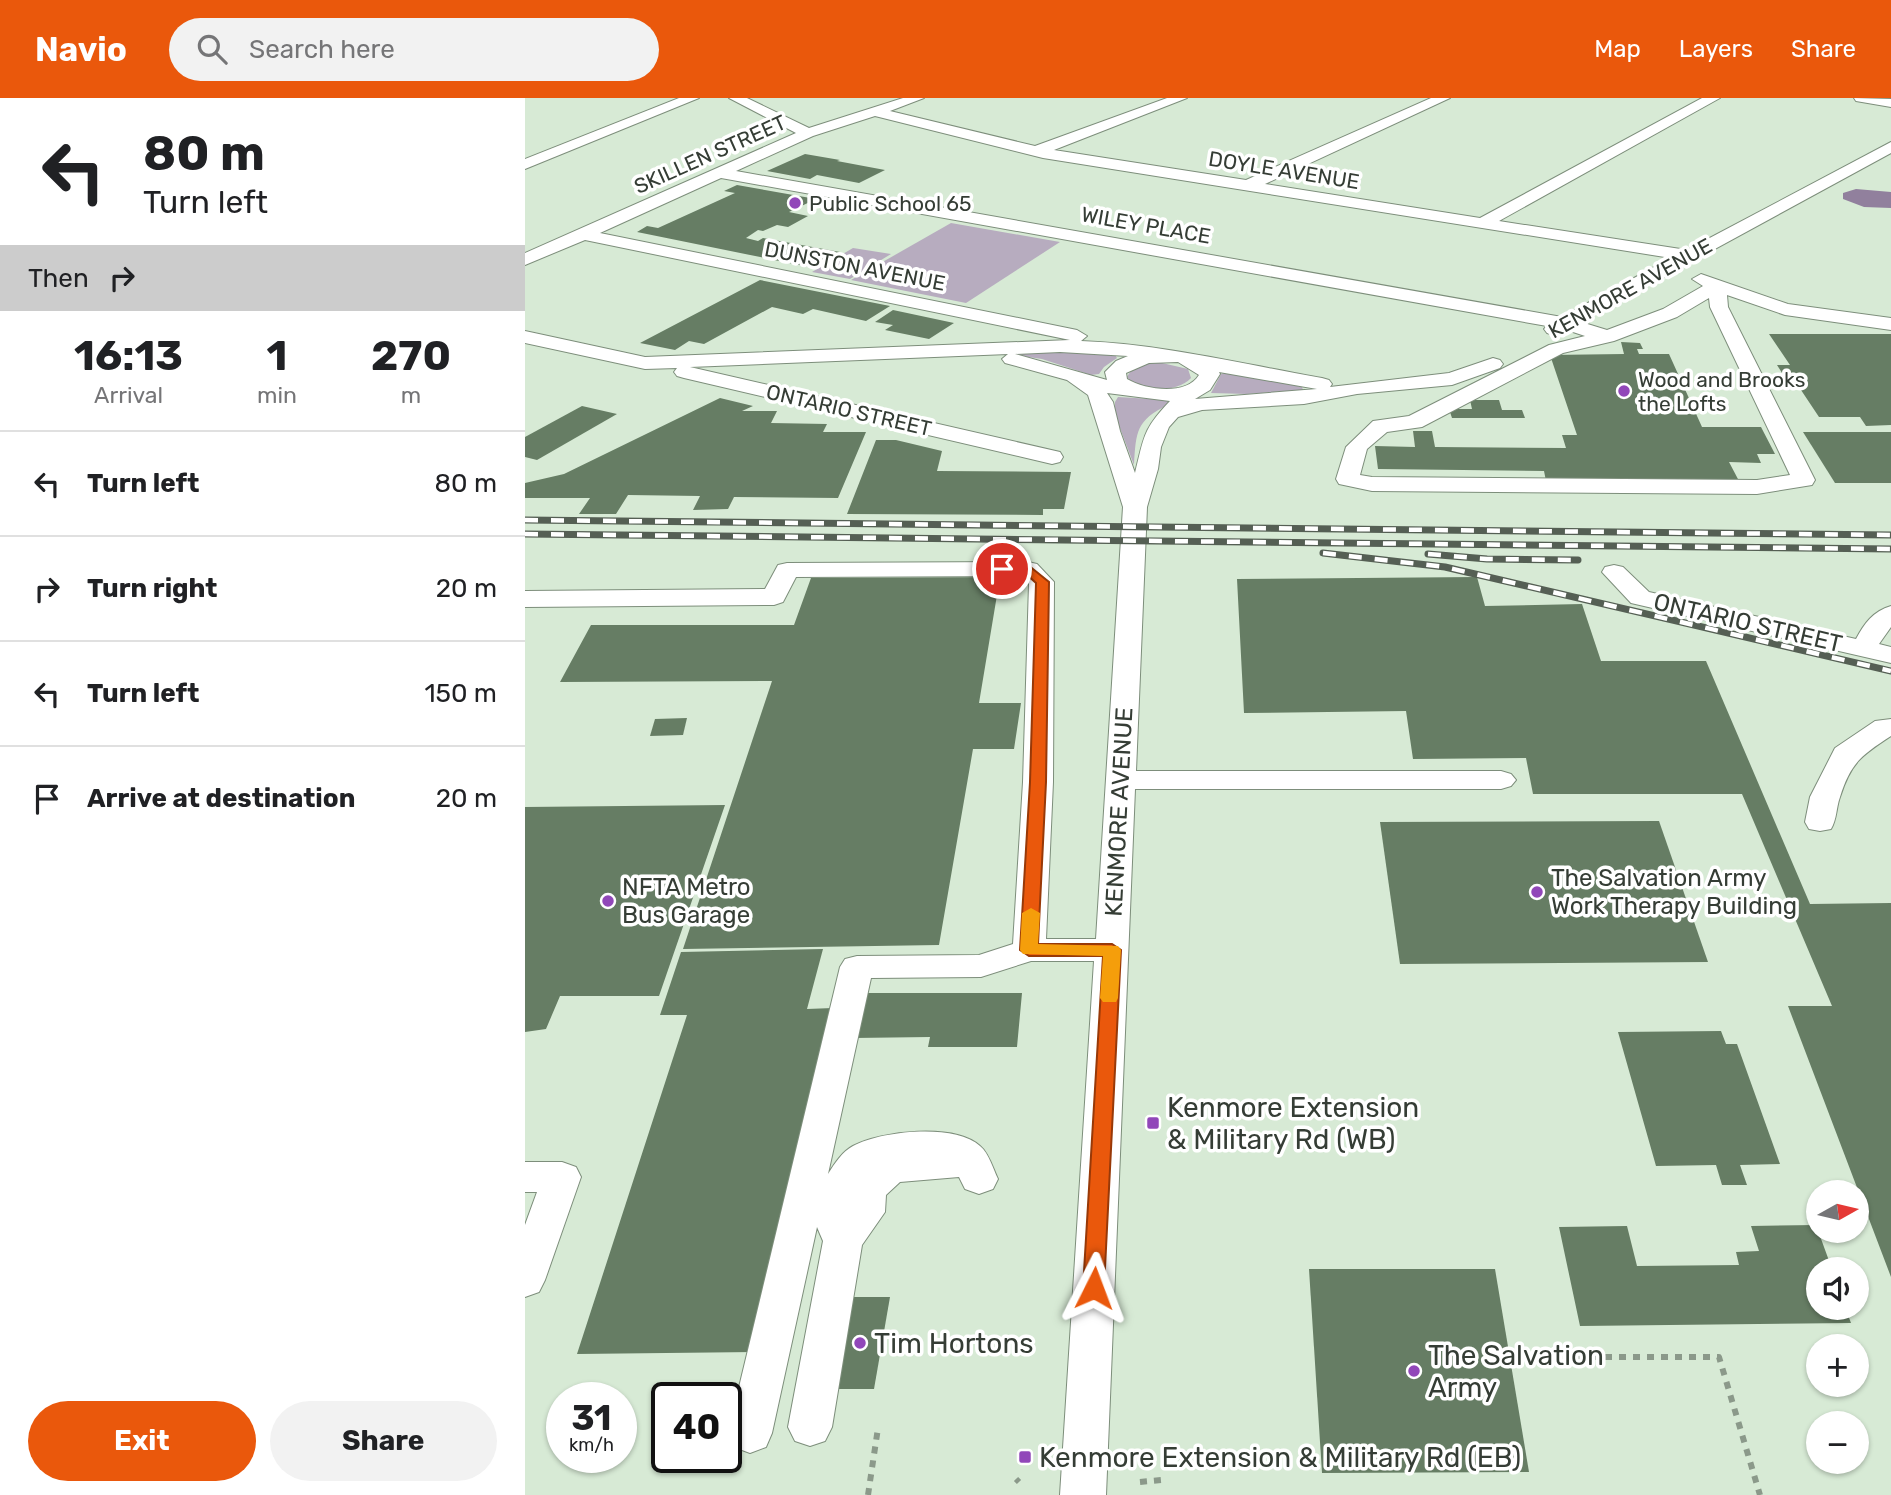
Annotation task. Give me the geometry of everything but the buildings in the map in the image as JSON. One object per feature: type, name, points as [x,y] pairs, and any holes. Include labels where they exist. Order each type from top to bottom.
[{"type":"street","points":[[525,164],[692,98]]},
{"type":"street","points":[[736,98],[808,133]]},
{"type":"street","name":"SKILLEN STREET","points":[[525,260],[808,133],[917,98]]},
{"type":"street","points":[[1037,151],[1180,98]]},
{"type":"street","points":[[1249,186],[1443,98]]},
{"type":"street","points":[[1482,223],[1713,98]]},
{"type":"street","points":[[1861,98],[1891,103]]},
{"type":"street","name":"DOYLE AVENUE","points":[[875,111],[1037,151],[1689,256]]},
{"type":"street","name":"KENMORE AVENUE","points":[[1083,1495],[1135,507],[1147,470],[1150,447],[1159,425],[1188,400],[1304,398],[1357,388],[1452,379],[1482,370],[1891,147]]},
{"type":"street","name":"WILEY PLACE","points":[[719,173],[1565,323],[1607,337]]},
{"type":"street","name":"DUNSTON AVENUE","points":[[582,234],[1057,330],[1117,348]]},
{"type":"street","points":[[1663,270],[1717,285],[1785,309],[1891,324]]},
{"type":"street","points":[[1717,285],[1719,307],[1804,480],[1757,487],[1372,484],[1347,479],[1357,447],[1381,426],[1414,422],[1556,349],[1607,337],[1670,313],[1717,285]]},
{"type":"street","name":"ONTARIO STREET","points":[[525,337],[1052,457]]},
{"type":"street","name":"ONTARIO STREET","points":[[645,363],[1060,346],[1117,348],[1166,356]]},
{"type":"street","name":"ONTARIO STREET","points":[[882,354],[981,356],[1017,360],[1054,369],[1108,390],[1132,390],[1188,400]]},
{"type":"street","points":[[1108,390],[1127,362],[1166,356]]},
{"type":"street","name":"KENMORE AVENUE","points":[[1166,356],[1297,381],[1357,388]]},
{"type":"street","points":[[1188,400],[1208,380],[1210,374],[1198,362]]},
{"type":"street","name":"KENMORE AVENUE","points":[[1108,390],[1109,431],[1135,507]]},
{"type":"street","points":[[525,599],[775,597],[787,570],[1028,569],[1042,582],[1038,782],[1029,950]]},
{"type":"street","name":"ONTARIO STREET","points":[[1614,572],[1640,598],[1891,656]]},
{"type":"street","points":[[1864,649],[1875,627],[1891,614]]},
{"type":"street","points":[[1820,822],[1825,797],[1845,754],[1885,727],[1891,726]]},
{"type":"street","points":[[750,1433],[856,967],[981,966],[1029,950],[1112,950]]},
{"type":"street","points":[[810,1427],[843,1241],[865,1212],[867,1195],[885,1172],[902,1166],[951,1165],[974,1168]]},
{"type":"street","points":[[525,1177],[562,1177],[525,1280]]},
{"type":"lane","points":[[1121,780],[1501,780]]},
{"type":"path","points":[[1549,1357],[1719,1357],[1760,1495]]},
{"type":"path","points":[[868,1495],[878,1427]]},
{"type":"path","points":[[1140,1482],[1161,1480]]},
{"type":"shaded area","points":[[1856,189],[1891,192],[1891,208],[1864,207],[1843,199],[1843,193]]},
{"type":"shaded area","points":[[951,223],[1060,242],[966,303],[851,280]]},
{"type":"shaded area","points":[[853,248],[891,254],[850,279],[812,272]]},
{"type":"shaded area","points":[[999,353],[1115,355],[1117,358],[1099,374],[1091,375],[1042,359]]},
{"type":"shaded area","points":[[1162,363],[1188,369],[1191,378],[1177,387],[1158,390],[1140,386],[1127,377],[1137,367]]},
{"type":"shaded area","points":[[1227,372],[1302,387],[1303,390],[1247,394],[1211,393],[1221,374]]},
{"type":"shaded area","points":[[1118,397],[1168,400],[1168,405],[1149,416],[1140,428],[1134,465],[1115,415],[1115,402]]},
{"type":"railway","points":[[525,520],[1891,535]]},
{"type":"railway","points":[[525,534],[1891,549]]},
{"type":"railway","points":[[1323,553],[1445,567],[1891,671]]},
{"type":"railway","points":[[1428,554],[1487,559],[1578,560]]},
{"type":"slow traffic","points":[[1031,913],[1029,950],[1112,950],[1109,998]]},
{"type":"place","name":"Public School 65","points":[[795,203]]},
{"type":"place","name":"Wood and Brooks the Lofts","points":[[1624,391]]},
{"type":"place","name":"The Salvation Army Work Therapy Building","points":[[1537,892]]},
{"type":"place","name":"NFTA Metro Bus Garage","points":[[608,901]]},
{"type":"place","name":"Kenmore Extension & Military Rd (WB)","points":[[1153,1123]]},
{"type":"place","name":"Tim Hortons","points":[[860,1343]]},
{"type":"place","name":"The Salvation Army","points":[[1414,1371]]},
{"type":"place","name":"Kenmore Extension & Military Rd (EB)","points":[[1025,1457]]},
{"type":"route","points":[[1002,569],[1028,569],[1042,582],[1038,782],[1029,950],[1112,950],[1094,1288]]}]
